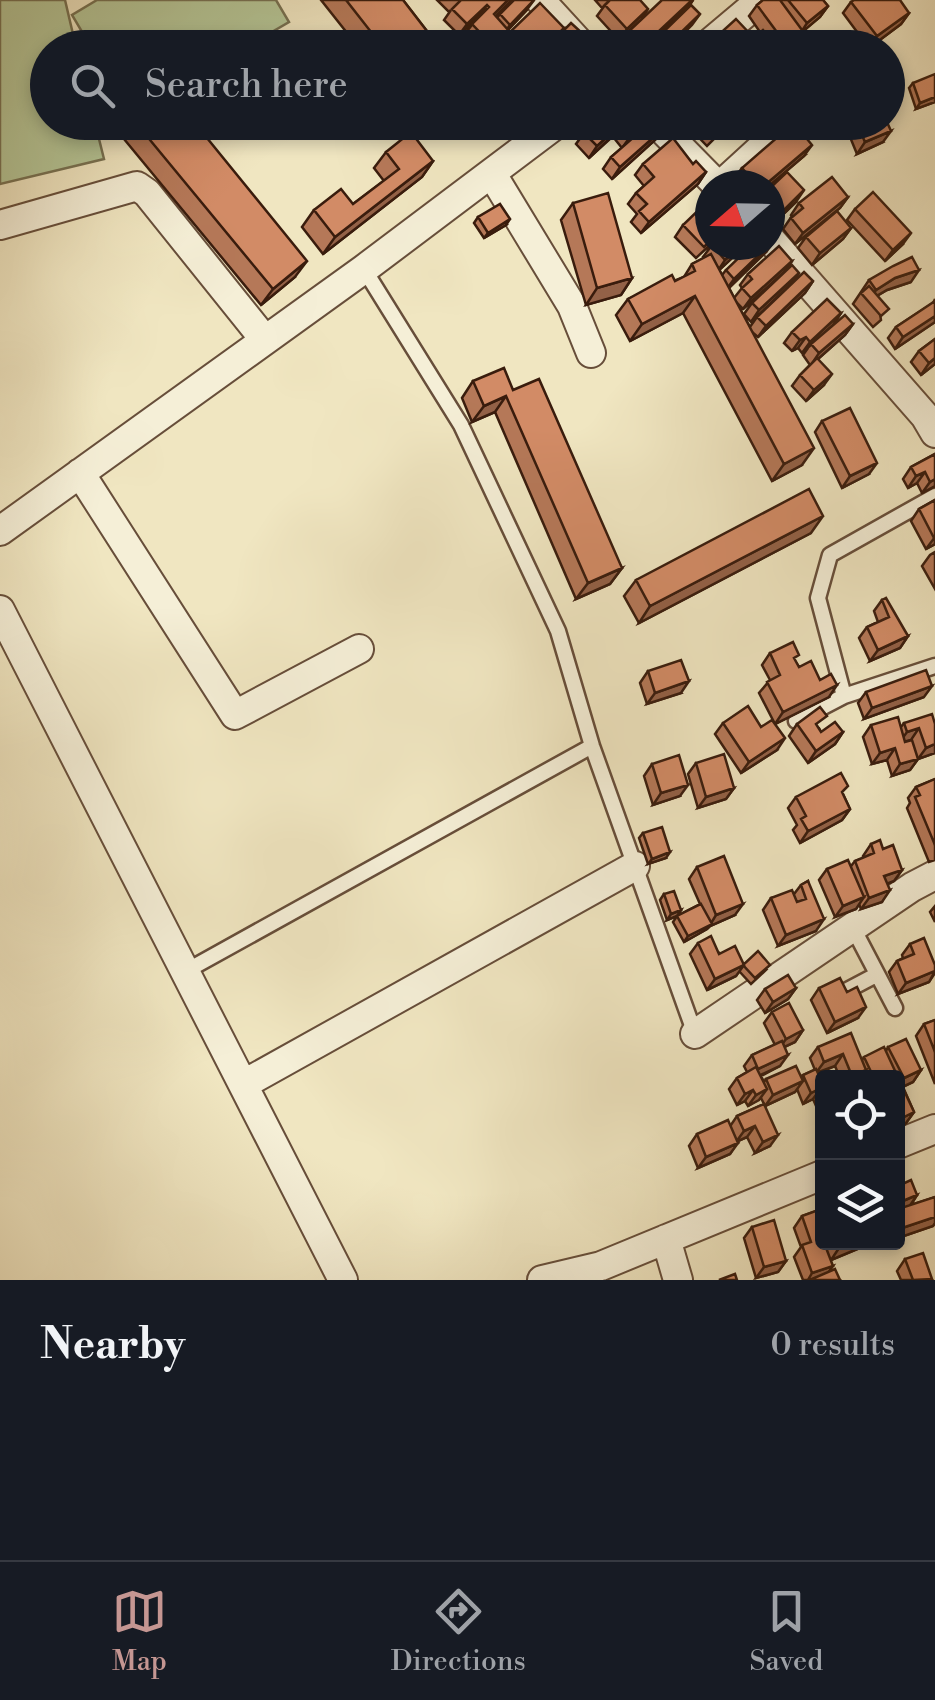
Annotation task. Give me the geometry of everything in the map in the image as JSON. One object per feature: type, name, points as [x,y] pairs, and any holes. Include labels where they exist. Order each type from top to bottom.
[{"type":"street","points":[[540,0],[568,30]]},
{"type":"street","points":[[725,30],[761,0]]},
{"type":"street","points":[[0,532],[536,140]]},
{"type":"street","points":[[673,140],[704,170]]},
{"type":"street","points":[[736,170],[770,140]]},
{"type":"street","points":[[492,174],[572,306],[591,353]]},
{"type":"street","points":[[0,225],[137,186],[265,340]]},
{"type":"street","points":[[785,256],[935,432]]},
{"type":"street","points":[[80,473],[235,714],[359,649]]},
{"type":"street","points":[[0,610],[343,1280]]},
{"type":"street","points":[[244,1084],[635,866]]},
{"type":"street","points":[[695,1034],[912,886],[935,875]]},
{"type":"street","points":[[905,1141],[935,1128]]},
{"type":"street","points":[[542,1280],[601,1266],[815,1178]]},
{"type":"street","points":[[666,1239],[678,1280]]},
{"type":"lane","points":[[364,269],[461,425],[558,631],[592,746],[695,1034]]},
{"type":"lane","points":[[844,696],[818,598],[830,555],[935,496]]},
{"type":"lane","points":[[796,720],[844,696],[935,666]]},
{"type":"lane","points":[[186,971],[592,746]]},
{"type":"lane","points":[[852,926],[895,1008]]},
{"type":"lane","points":[[840,994],[876,975]]},
{"type":"green space","points":[[0,0],[65,0],[72,30],[30,30],[30,140],[99,140],[104,159],[0,184]]},
{"type":"green space","points":[[97,0],[276,0],[289,22],[275,30],[81,30],[72,15]]},
{"type":"building","points":[[346,0],[403,0],[426,30],[370,30]]},
{"type":"building","points":[[461,0],[508,0],[494,14],[508,30],[478,30],[472,24],[487,5],[467,24],[452,9]]},
{"type":"building","points":[[514,0],[534,0],[510,25],[500,14]]},
{"type":"building","points":[[610,0],[640,0],[648,9],[627,29],[605,5]]},
{"type":"building","points":[[662,0],[692,0],[660,30],[630,30]]},
{"type":"building","points":[[763,0],[780,0],[802,30],[775,30],[757,5]]},
{"type":"building","points":[[788,0],[823,0],[828,6],[807,23]]},
{"type":"building","points":[[900,0],[909,13],[885,30],[872,30],[851,2]]},
{"type":"building","points":[[540,3],[564,28],[562,30],[512,30]]},
{"type":"building","points":[[691,5],[700,14],[684,30],[665,30]]},
{"type":"building","points":[[736,19],[746,30],[724,30]]},
{"type":"building","points":[[935,74],[935,97],[920,103],[913,83]]},
{"type":"building","points":[[150,140],[209,140],[307,261],[273,289]]},
{"type":"building","points":[[401,140],[417,140],[433,161],[335,237],[314,210],[341,189],[353,204],[399,169],[386,152]]},
{"type":"building","points":[[630,140],[651,140],[620,167],[611,157]]},
{"type":"building","points":[[671,140],[704,170],[695,170],[695,182],[649,222],[639,211],[647,204],[636,193],[654,177],[643,164]]},
{"type":"building","points":[[774,140],[808,140],[812,145],[783,170],[744,170]]},
{"type":"building","points":[[785,174],[804,190],[785,209]]},
{"type":"building","points":[[832,177],[848,197],[803,233],[791,218],[803,208],[799,203]]},
{"type":"building","points":[[873,192],[911,233],[893,250],[855,209]]},
{"type":"building","points":[[608,193],[632,278],[597,288],[573,203]]},
{"type":"building","points":[[500,204],[510,219],[488,233],[478,217]]},
{"type":"building","points":[[837,211],[851,228],[820,253],[806,237]]},
{"type":"building","points":[[695,213],[695,238],[683,225]]},
{"type":"building","points":[[785,253],[792,261],[751,298],[742,288],[752,279],[748,274],[764,260],[785,260]]},
{"type":"building","points":[[912,257],[919,270],[876,290],[869,280]]},
{"type":"building","points":[[714,260],[814,448],[784,464],[695,296],[642,324],[628,299],[672,275],[675,281],[695,271],[692,264]]},
{"type":"building","points":[[736,260],[754,260],[734,279],[726,270]]},
{"type":"building","points":[[792,265],[799,273],[759,310],[752,303]]},
{"type":"building","points":[[804,272],[813,281],[766,326],[757,317]]},
{"type":"building","points":[[869,286],[889,309],[881,316],[861,293]]},
{"type":"building","points":[[827,299],[841,313],[810,342],[806,337],[800,340],[792,332]]},
{"type":"building","points":[[935,301],[935,316],[903,337],[896,327]]},
{"type":"building","points":[[845,315],[853,324],[819,353],[811,344]]},
{"type":"building","points":[[935,339],[935,358],[929,363],[919,351]]},
{"type":"building","points":[[817,358],[832,374],[814,390],[800,375]]},
{"type":"building","points":[[504,368],[513,390],[539,379],[622,568],[588,583],[506,396],[484,406],[473,381]]},
{"type":"building","points":[[850,408],[877,463],[850,476],[822,421]]},
{"type":"building","points":[[935,454],[935,479],[930,482],[925,472],[916,476],[911,467]]},
{"type":"building","points":[[809,489],[823,516],[650,606],[636,580]]},
{"type":"building","points":[[935,500],[935,537],[934,538],[919,509]]},
{"type":"building","points":[[886,598],[908,636],[878,650],[867,627],[889,617],[882,600]]},
{"type":"building","points":[[793,642],[799,667],[811,661],[820,680],[831,674],[837,685],[783,712],[767,682],[780,675],[770,653]]},
{"type":"building","points":[[681,660],[689,681],[655,693],[648,671]]},
{"type":"building","points":[[926,670],[932,686],[872,708],[866,692]]},
{"type":"building","points":[[748,706],[761,727],[772,720],[785,738],[749,762],[723,723]]},
{"type":"building","points":[[820,707],[827,716],[816,724],[821,732],[835,722],[843,732],[816,751],[797,724]]},
{"type":"building","points":[[932,714],[935,744],[926,748],[919,728],[907,732],[904,723]]},
{"type":"building","points":[[898,717],[905,742],[912,740],[918,759],[900,764],[895,748],[880,753],[871,725]]},
{"type":"building","points":[[724,754],[734,788],[706,797],[696,763]]},
{"type":"building","points":[[679,755],[688,785],[661,793],[652,764]]},
{"type":"building","points":[[841,773],[848,786],[842,792],[850,809],[808,831],[801,819],[806,816],[796,797]]},
{"type":"building","points":[[935,779],[935,845],[915,797],[920,795],[916,787]]},
{"type":"building","points":[[662,827],[670,852],[652,859],[643,833]]},
{"type":"building","points":[[880,840],[883,849],[893,845],[902,870],[884,876],[890,890],[869,898],[855,861],[874,853],[871,844]]},
{"type":"building","points":[[724,856],[743,904],[716,915],[697,867]]},
{"type":"building","points":[[848,860],[864,897],[843,906],[827,869]]},
{"type":"building","points":[[808,881],[824,919],[786,935],[771,898],[792,890],[797,902],[806,899],[801,885]]},
{"type":"building","points":[[674,891],[681,910],[671,914],[664,894]]},
{"type":"building","points":[[701,904],[712,924],[688,936],[677,916]]},
{"type":"building","points":[[711,936],[719,954],[735,946],[744,965],[715,979],[698,943]]},
{"type":"building","points":[[924,938],[935,971],[906,983],[897,961],[914,954],[910,944]]},
{"type":"building","points":[[758,951],[770,965],[755,978],[743,965]]},
{"type":"building","points":[[788,975],[796,988],[773,1002],[765,989]]},
{"type":"building","points":[[840,978],[847,992],[857,987],[866,1007],[835,1022],[819,988]]},
{"type":"building","points":[[789,1003],[803,1030],[786,1039],[772,1012]]},
{"type":"building","points":[[935,1020],[935,1052],[924,1024]]},
{"type":"building","points":[[851,1033],[866,1070],[850,1070],[843,1054],[824,1062],[818,1047]]},
{"type":"building","points":[[906,1039],[921,1070],[905,1078],[905,1070],[900,1070],[888,1047]]},
{"type":"building","points":[[782,1041],[788,1055],[758,1069],[752,1055]]},
{"type":"building","points":[[884,1047],[895,1070],[870,1070],[864,1057]]},
{"type":"building","points":[[796,1066],[803,1081],[773,1095],[766,1079]]},
{"type":"building","points":[[756,1067],[767,1089],[756,1095],[753,1090],[745,1094],[737,1078]]},
{"type":"building","points":[[816,1069],[815,1091],[811,1093],[803,1075]]},
{"type":"building","points":[[905,1092],[914,1112],[905,1116]]},
{"type":"building","points":[[764,1104],[778,1135],[763,1142],[755,1126],[744,1131],[737,1116]]},
{"type":"building","points":[[728,1120],[738,1143],[706,1157],[697,1134]]},
{"type":"building","points":[[911,1180],[917,1195],[905,1200],[905,1183]]},
{"type":"building","points":[[935,1197],[935,1217],[905,1227],[905,1207]]},
{"type":"building","points":[[815,1211],[815,1250],[827,1250],[833,1266],[812,1273],[802,1245],[811,1242],[802,1216]]},
{"type":"building","points":[[774,1220],[786,1261],[764,1267],[752,1227]]},
{"type":"building","points":[[923,1253],[932,1279],[913,1280],[905,1259]]},
{"type":"building","points":[[835,1269],[840,1280],[812,1279]]}]
